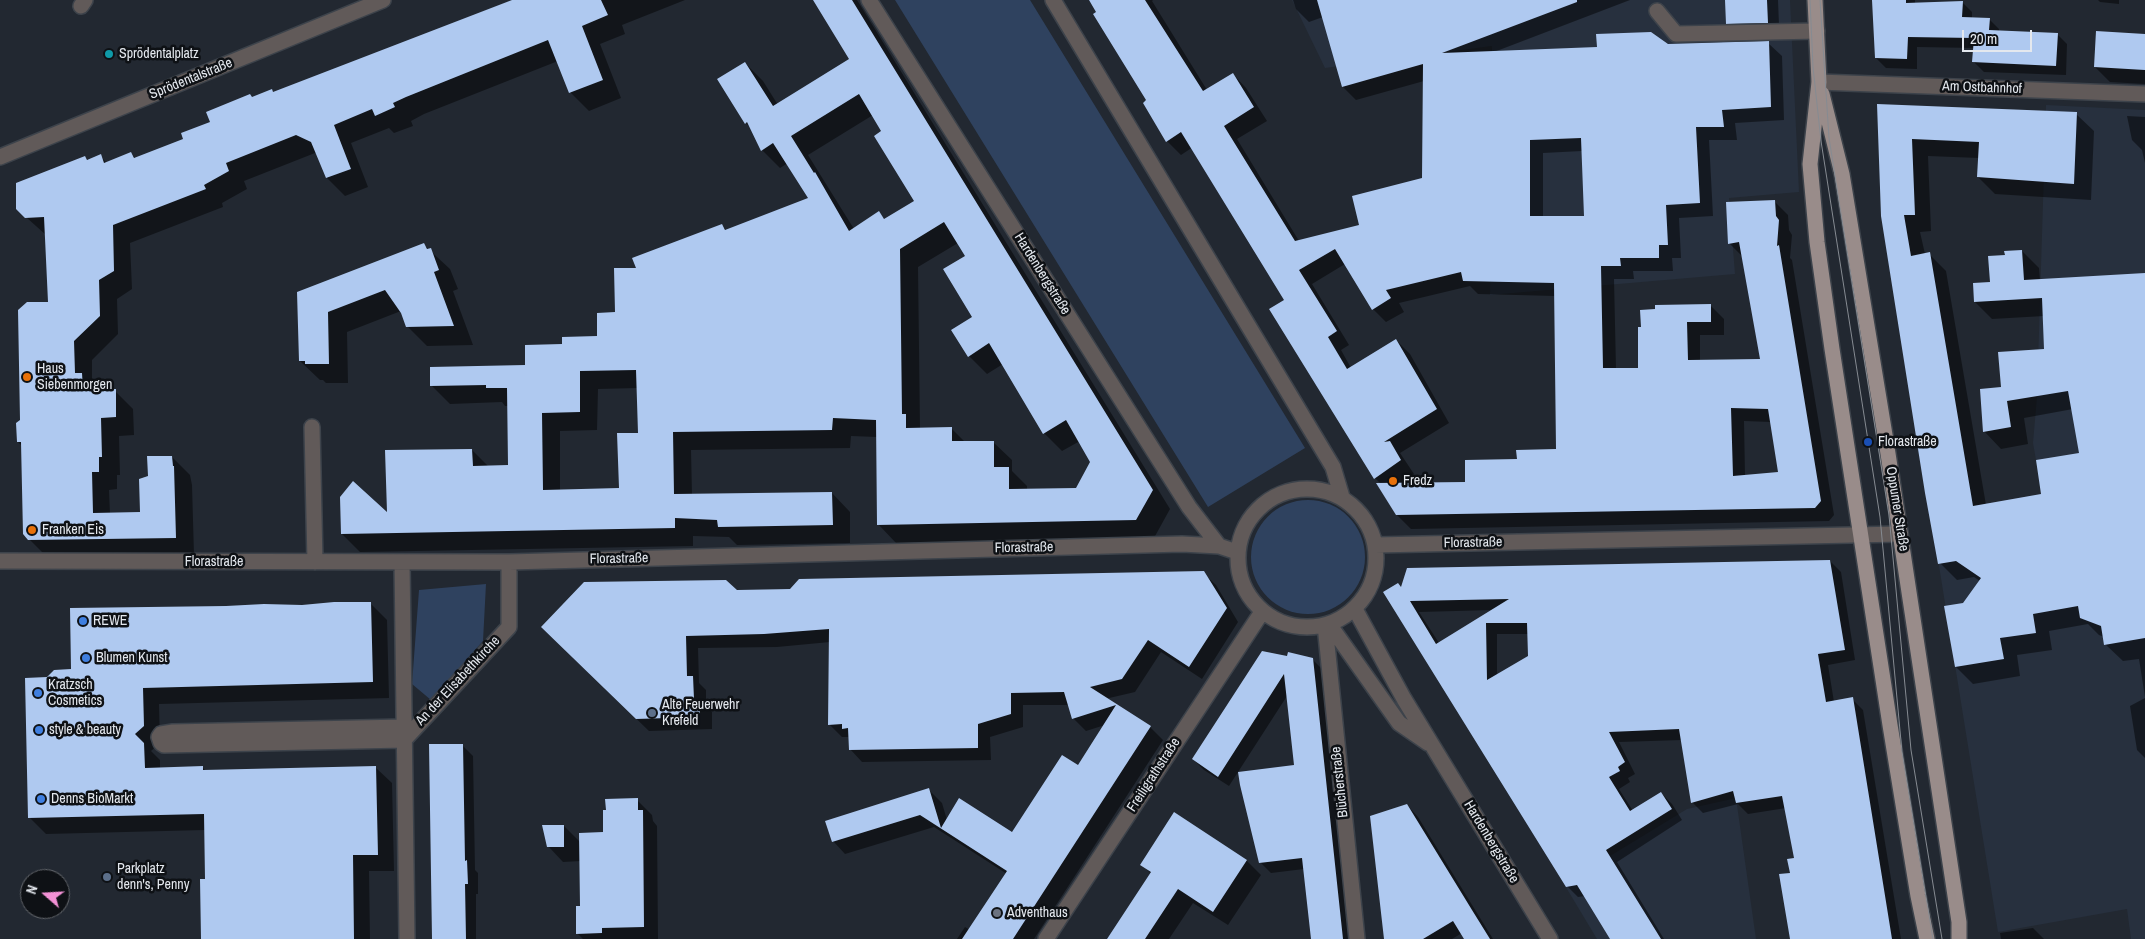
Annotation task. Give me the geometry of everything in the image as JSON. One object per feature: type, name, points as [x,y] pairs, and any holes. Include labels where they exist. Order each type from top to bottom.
[{"type":"main road","name":"Oppumer Straße","points":[[1815,0],[1819,82],[1810,164],[1817,242],[1901,793],[1927,939]]},
{"type":"main road","name":"Oppumer Straße","points":[[1819,82],[1842,174],[1900,534],[1959,922],[1959,939]]},
{"type":"street","name":"Sprödentalstraße","points":[[0,158],[383,0]]},
{"type":"street","name":"Hardenbergstraße","points":[[869,0],[1189,508],[1219,546]]},
{"type":"street","points":[[1053,0],[1334,467],[1342,497]]},
{"type":"street","points":[[1657,12],[1676,34],[1817,31]]},
{"type":"street","name":"Am Ostbahnhof","points":[[1819,82],[2145,94]]},
{"type":"street","points":[[312,427],[315,562]]},
{"type":"street","points":[[1296,489],[1320,489],[1342,497],[1357,510],[1369,526],[1375,545],[1376,562],[1373,579],[1365,595],[1354,609],[1343,618],[1327,624],[1303,628],[1281,623],[1262,612],[1248,595],[1239,574],[1238,552],[1243,529],[1256,510],[1274,496],[1296,489]]},
{"type":"street","name":"Florastraße","points":[[1375,545],[1900,534]]},
{"type":"street","name":"Florastraße","points":[[0,561],[509,562],[1182,544],[1219,546],[1238,552]]},
{"type":"street","name":"An der Elisabethkirche","points":[[402,562],[407,939]]},
{"type":"street","name":"An der Elisabethkirche","points":[[404,734],[509,627],[509,562]]},
{"type":"street","name":"Hardenbergstraße","points":[[1354,609],[1404,699],[1550,939]]},
{"type":"street","name":"Freiligrathstraße","points":[[1046,939],[1262,612]]},
{"type":"street","name":"Hardenbergstraße","points":[[1327,624],[1399,723],[1432,746]]},
{"type":"street","name":"Blücherstraße","points":[[1327,624],[1357,939]]},
{"type":"street","points":[[173,732],[404,734],[164,745],[160,743],[159,737],[161,734],[173,732]]},
{"type":"shaded area","points":[[895,0],[1030,0],[1305,448],[1208,507]]},
{"type":"shaded area","points":[[1292,0],[1790,0],[1799,192],[1729,198],[1735,274],[1490,295],[1492,46],[1325,68]]},
{"type":"shaded area","points":[[2046,105],[2145,110],[2145,939],[2131,939],[2127,909],[1998,932],[1935,541],[2047,523],[2033,443],[2037,396]]},
{"type":"shaded area","points":[[1308,500],[1330,504],[1348,517],[1361,535],[1365,557],[1361,579],[1348,597],[1330,610],[1308,614],[1286,610],[1268,597],[1255,579],[1251,557],[1255,535],[1268,517],[1286,504]]},
{"type":"shaded area","points":[[486,584],[483,641],[431,700],[412,684],[419,590]]},
{"type":"shaded area","points":[[1736,798],[1756,939],[1597,939],[1564,884],[1687,809]]},
{"type":"building","points":[[512,0],[601,0],[608,15],[582,26],[603,80],[569,93],[548,40],[406,97],[393,103],[395,107],[375,116],[372,109],[334,125],[351,169],[326,178],[311,142],[296,135],[226,163],[229,171],[204,185],[206,189],[113,225],[114,271],[99,280],[100,316],[74,341],[75,373],[82,373],[83,390],[116,389],[116,417],[101,418],[102,457],[99,457],[99,472],[92,472],[93,513],[140,512],[139,479],[148,476],[147,456],[172,456],[174,466],[176,538],[28,540],[23,534],[21,442],[17,442],[16,423],[20,420],[18,310],[27,302],[48,302],[44,217],[25,218],[16,209],[16,183],[85,156],[87,160],[101,154],[104,163],[131,152],[134,158],[183,139],[181,133],[210,122],[206,112],[250,94],[252,97],[272,89],[273,92]]},
{"type":"building","points":[[813,0],[852,0],[1153,490],[1136,520],[877,525],[876,420],[833,418],[832,430],[673,432],[674,494],[832,492],[833,525],[718,527],[717,520],[675,518],[675,528],[341,534],[340,497],[353,481],[387,512],[385,450],[472,449],[473,466],[508,465],[507,388],[486,388],[486,385],[430,386],[430,367],[525,365],[525,345],[562,344],[562,337],[597,336],[597,313],[615,312],[614,268],[636,268],[632,258],[722,224],[725,230],[808,198],[773,143],[761,151],[747,122],[745,124],[717,79],[745,62],[773,106],[849,59]],"holes":[[[859,94],[881,131],[874,136],[914,201],[884,219],[879,211],[849,231],[815,172],[791,136]],[[944,222],[965,256],[943,269],[972,317],[951,330],[968,357],[989,343],[1043,434],[1066,420],[1090,462],[1076,488],[1009,489],[1009,467],[994,467],[994,441],[952,441],[952,427],[906,428],[906,414],[902,414],[900,249]],[[636,370],[638,433],[617,433],[619,488],[543,490],[542,413],[580,412],[580,371]]]},
{"type":"building","points":[[1089,0],[1145,0],[1203,91],[1233,73],[1254,107],[1224,126],[1295,241],[1359,225],[1352,196],[1422,178],[1423,64],[1342,87],[1317,0],[1577,0],[1577,2],[1442,53],[1597,47],[1596,34],[1651,32],[1668,44],[1769,41],[1771,107],[1722,110],[1724,127],[1696,127],[1700,203],[1666,205],[1668,245],[1659,245],[1659,258],[1620,258],[1621,266],[1601,266],[1603,368],[1638,368],[1638,327],[1641,327],[1640,310],[1655,309],[1655,305],[1711,304],[1711,322],[1687,322],[1688,360],[1760,359],[1739,242],[1728,244],[1726,202],[1775,200],[1776,216],[1779,220],[1777,246],[1779,245],[1821,501],[1815,508],[1396,515],[1376,483],[1465,482],[1465,460],[1517,459],[1516,450],[1556,449],[1554,283],[1463,281],[1461,272],[1386,290],[1391,298],[1372,310],[1335,249],[1299,270],[1337,331],[1328,337],[1347,369],[1396,339],[1437,409],[1384,442],[1390,441],[1401,460],[1374,479],[1269,309],[1284,300],[1181,132],[1166,142],[1143,103],[1146,100],[1093,14],[1096,12]],"holes":[[[1581,138],[1584,216],[1530,216],[1530,140]],[[1731,408],[1768,409],[1778,472],[1733,476]]]},
{"type":"building","points":[[1725,0],[1767,0],[1768,23],[1726,24]]},
{"type":"building","points":[[1872,0],[1906,0],[1906,3],[1963,1],[1962,17],[1990,18],[1989,30],[2058,33],[2056,66],[1972,62],[1974,38],[1908,37],[1907,59],[1875,58]]},
{"type":"building","points":[[2096,31],[2145,34],[2145,70],[2094,67]]},
{"type":"building","points":[[1877,104],[2077,112],[2074,184],[1977,177],[1979,142],[1912,139],[1915,215],[1904,215],[1911,256],[1930,252],[1973,506],[2041,494],[2036,460],[2079,453],[2068,391],[2007,401],[2011,427],[1983,432],[1980,389],[2001,387],[1998,352],[2044,349],[2042,298],[1974,302],[1973,283],[1990,282],[1988,256],[2005,255],[2004,251],[2022,250],[2024,280],[2145,273],[2145,638],[2104,645],[2101,626],[2080,618],[2078,606],[2033,614],[2036,633],[2000,638],[2004,659],[1955,667],[1944,606],[1963,603],[1981,578],[1956,561],[1938,564],[1881,216]]},
{"type":"building","points":[[424,243],[427,249],[431,248],[439,270],[434,272],[454,326],[406,327],[401,313],[385,290],[328,312],[329,364],[305,364],[305,361],[299,361],[297,292]]},
{"type":"building","points":[[1830,560],[1845,650],[1818,654],[1826,702],[1853,697],[1892,939],[1790,939],[1779,874],[1790,873],[1787,859],[1794,858],[1782,796],[1736,803],[1733,791],[1691,803],[1679,729],[1609,732],[1625,762],[1618,767],[1620,771],[1609,777],[1630,811],[1661,792],[1672,809],[1606,850],[1661,939],[1610,939],[1577,885],[1566,887],[1383,592],[1398,583],[1401,587],[1407,568]],"holes":[[[1509,599],[1436,644],[1410,601]],[[1486,623],[1527,623],[1528,656],[1487,680]]]},
{"type":"building","points":[[1204,571],[1227,608],[1189,667],[1148,640],[1122,679],[1090,687],[1151,726],[1013,939],[962,939],[1007,871],[920,815],[832,842],[825,821],[929,788],[941,828],[959,798],[1012,832],[1062,755],[1078,765],[1116,705],[1072,719],[1064,692],[1011,693],[1011,714],[978,724],[978,748],[849,750],[848,728],[842,729],[842,724],[828,725],[829,629],[764,634],[686,636],[687,676],[693,676],[694,699],[700,699],[700,717],[636,719],[541,627],[584,582],[726,580],[737,590],[790,589],[799,579]]},
{"type":"building","points":[[334,602],[371,602],[373,682],[143,688],[144,726],[135,734],[144,743],[145,768],[203,766],[203,770],[376,766],[378,855],[353,855],[354,939],[201,939],[200,879],[205,879],[204,814],[28,818],[25,678],[47,677],[54,670],[71,669],[70,608],[302,605]]},
{"type":"building","points":[[1262,651],[1287,656],[1288,652],[1313,658],[1343,939],[1311,939],[1302,858],[1259,863],[1240,785],[1238,772],[1294,765],[1284,674],[1218,777],[1192,759]]},
{"type":"building","points":[[429,744],[463,744],[465,861],[467,860],[468,884],[465,884],[466,939],[432,939]]},
{"type":"building","points":[[638,798],[638,810],[643,810],[644,927],[602,928],[602,933],[576,934],[576,906],[580,906],[579,833],[603,832],[603,810],[606,810],[605,799]]},
{"type":"building","points":[[1407,804],[1490,939],[1464,939],[1453,921],[1423,939],[1384,939],[1370,816]]},
{"type":"building","points":[[1174,812],[1247,860],[1213,912],[1178,889],[1145,939],[1107,939],[1151,872],[1140,865]]},
{"type":"building","points":[[542,825],[564,825],[564,847],[547,847]]},
{"type":"tram line","points":[[1810,0],[1813,67],[1821,141],[1880,517],[1902,752],[1933,939]]},
{"type":"tram line","points":[[1820,0],[1829,138],[1889,515],[1911,750],[1942,939]]},
{"type":"place","name":"Sprödentalplatz","points":[[109,54]]},
{"type":"place","name":"Haus Siebenmorgen","points":[[27,377]]},
{"type":"place","name":"Florastraße","points":[[1868,442]]},
{"type":"place","name":"Fredz","points":[[1393,481]]},
{"type":"place","name":"Franken Eis","points":[[32,530]]},
{"type":"place","name":"REWE","points":[[83,621]]},
{"type":"place","name":"Blumen Kunst","points":[[86,658]]},
{"type":"place","name":"Kratzsch Cosmetics","points":[[38,693]]},
{"type":"place","name":"Alte Feuerwehr Krefeld","points":[[652,713]]},
{"type":"place","name":"style & beauty","points":[[39,730]]},
{"type":"place","name":"Denns BioMarkt","points":[[41,799]]},
{"type":"place","name":"Parkplatz denn's, Penny","points":[[107,877]]},
{"type":"place","name":"Adventhaus","points":[[997,913]]}]
